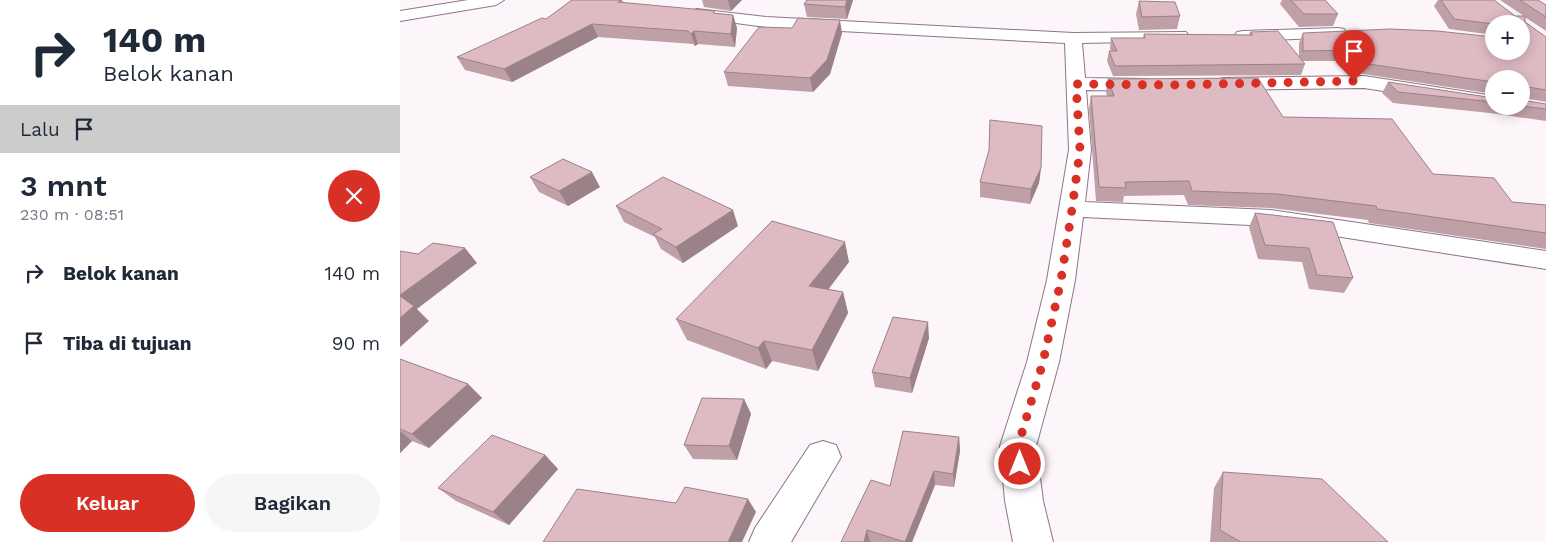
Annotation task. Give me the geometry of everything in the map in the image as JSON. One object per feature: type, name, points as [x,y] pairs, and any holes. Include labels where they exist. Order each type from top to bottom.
[{"type":"street","points":[[400,16],[496,0]]},
{"type":"street","points":[[680,12],[766,22],[1073,38],[1197,36]]},
{"type":"street","points":[[1225,36],[1357,33]]},
{"type":"street","points":[[1033,542],[1024,501],[1018,446],[1043,362],[1061,280],[1080,150],[1073,38]]},
{"type":"street","points":[[1200,84],[1364,82],[1485,101]]},
{"type":"street","points":[[1076,84],[1161,85]]},
{"type":"street","points":[[1072,209],[1271,218],[1546,260]]},
{"type":"street","points":[[769,542],[822,457]]},
{"type":"building","points":[[572,0],[621,0],[618,2],[715,11],[713,13],[733,15],[731,34],[694,31],[691,34],[688,31],[592,24],[504,69],[457,57],[542,18],[546,19]]},
{"type":"building","points":[[807,0],[847,0],[845,7],[804,4]]},
{"type":"building","points":[[1291,0],[1325,0],[1338,14],[1304,14]]},
{"type":"building","points":[[1441,0],[1494,0],[1514,15],[1485,15],[1485,23],[1454,19]]},
{"type":"building","points":[[1520,0],[1538,0],[1546,5],[1546,17]]},
{"type":"building","points":[[1139,1],[1175,2],[1180,16],[1142,17]]},
{"type":"building","points":[[798,18],[840,20],[827,60],[810,78],[724,72],[759,27],[792,28]]},
{"type":"building","points":[[1530,26],[1546,37],[1546,90],[1530,87],[1530,70],[1485,70],[1485,81],[1368,64],[1354,50],[1303,51],[1303,33],[1390,29],[1485,36],[1485,60],[1530,60]]},
{"type":"building","points":[[1278,31],[1305,64],[1115,66],[1109,51],[1117,51],[1111,38],[1145,38],[1144,34],[1253,35],[1250,32]]},
{"type":"building","points":[[1258,78],[1283,117],[1392,119],[1433,174],[1494,178],[1512,202],[1546,205],[1546,233],[1377,209],[1376,206],[1277,194],[1192,191],[1189,181],[1125,182],[1126,188],[1099,187],[1091,96],[1114,96],[1108,79]]},
{"type":"building","points":[[1388,82],[1485,97],[1485,101],[1398,92]]},
{"type":"building","points":[[1530,101],[1546,104],[1546,109],[1530,107]]},
{"type":"building","points":[[990,120],[1042,126],[1041,168],[1031,189],[980,182],[989,150]]},
{"type":"building","points":[[563,159],[592,172],[559,191],[530,177]]},
{"type":"building","points":[[663,177],[733,210],[676,247],[653,234],[662,229],[616,206]]},
{"type":"building","points":[[1255,213],[1333,222],[1353,278],[1317,275],[1309,248],[1265,245]]},
{"type":"building","points":[[772,221],[845,242],[809,286],[843,292],[812,350],[764,341],[758,348],[676,319]]},
{"type":"building","points":[[433,243],[465,248],[400,295],[400,251],[418,254]]},
{"type":"building","points":[[400,296],[414,306],[400,318]]},
{"type":"building","points":[[893,317],[928,322],[910,378],[872,372]]},
{"type":"building","points":[[400,359],[468,384],[412,434],[400,429]]},
{"type":"building","points":[[702,398],[744,399],[729,446],[684,445]]},
{"type":"building","points":[[903,431],[959,437],[953,474],[934,471],[905,542],[867,530],[864,542],[841,542],[871,480],[890,486]]},
{"type":"building","points":[[492,435],[545,455],[493,512],[438,488]]},
{"type":"building","points":[[1223,472],[1322,479],[1388,542],[1241,542],[1220,530]]},
{"type":"building","points":[[685,487],[748,499],[728,542],[543,542],[577,489],[676,503]]},
{"type":"route","points":[[1020,464],[1018,446],[1043,362],[1061,280],[1072,209],[1080,150],[1076,84],[1171,85],[1354,81]]}]
